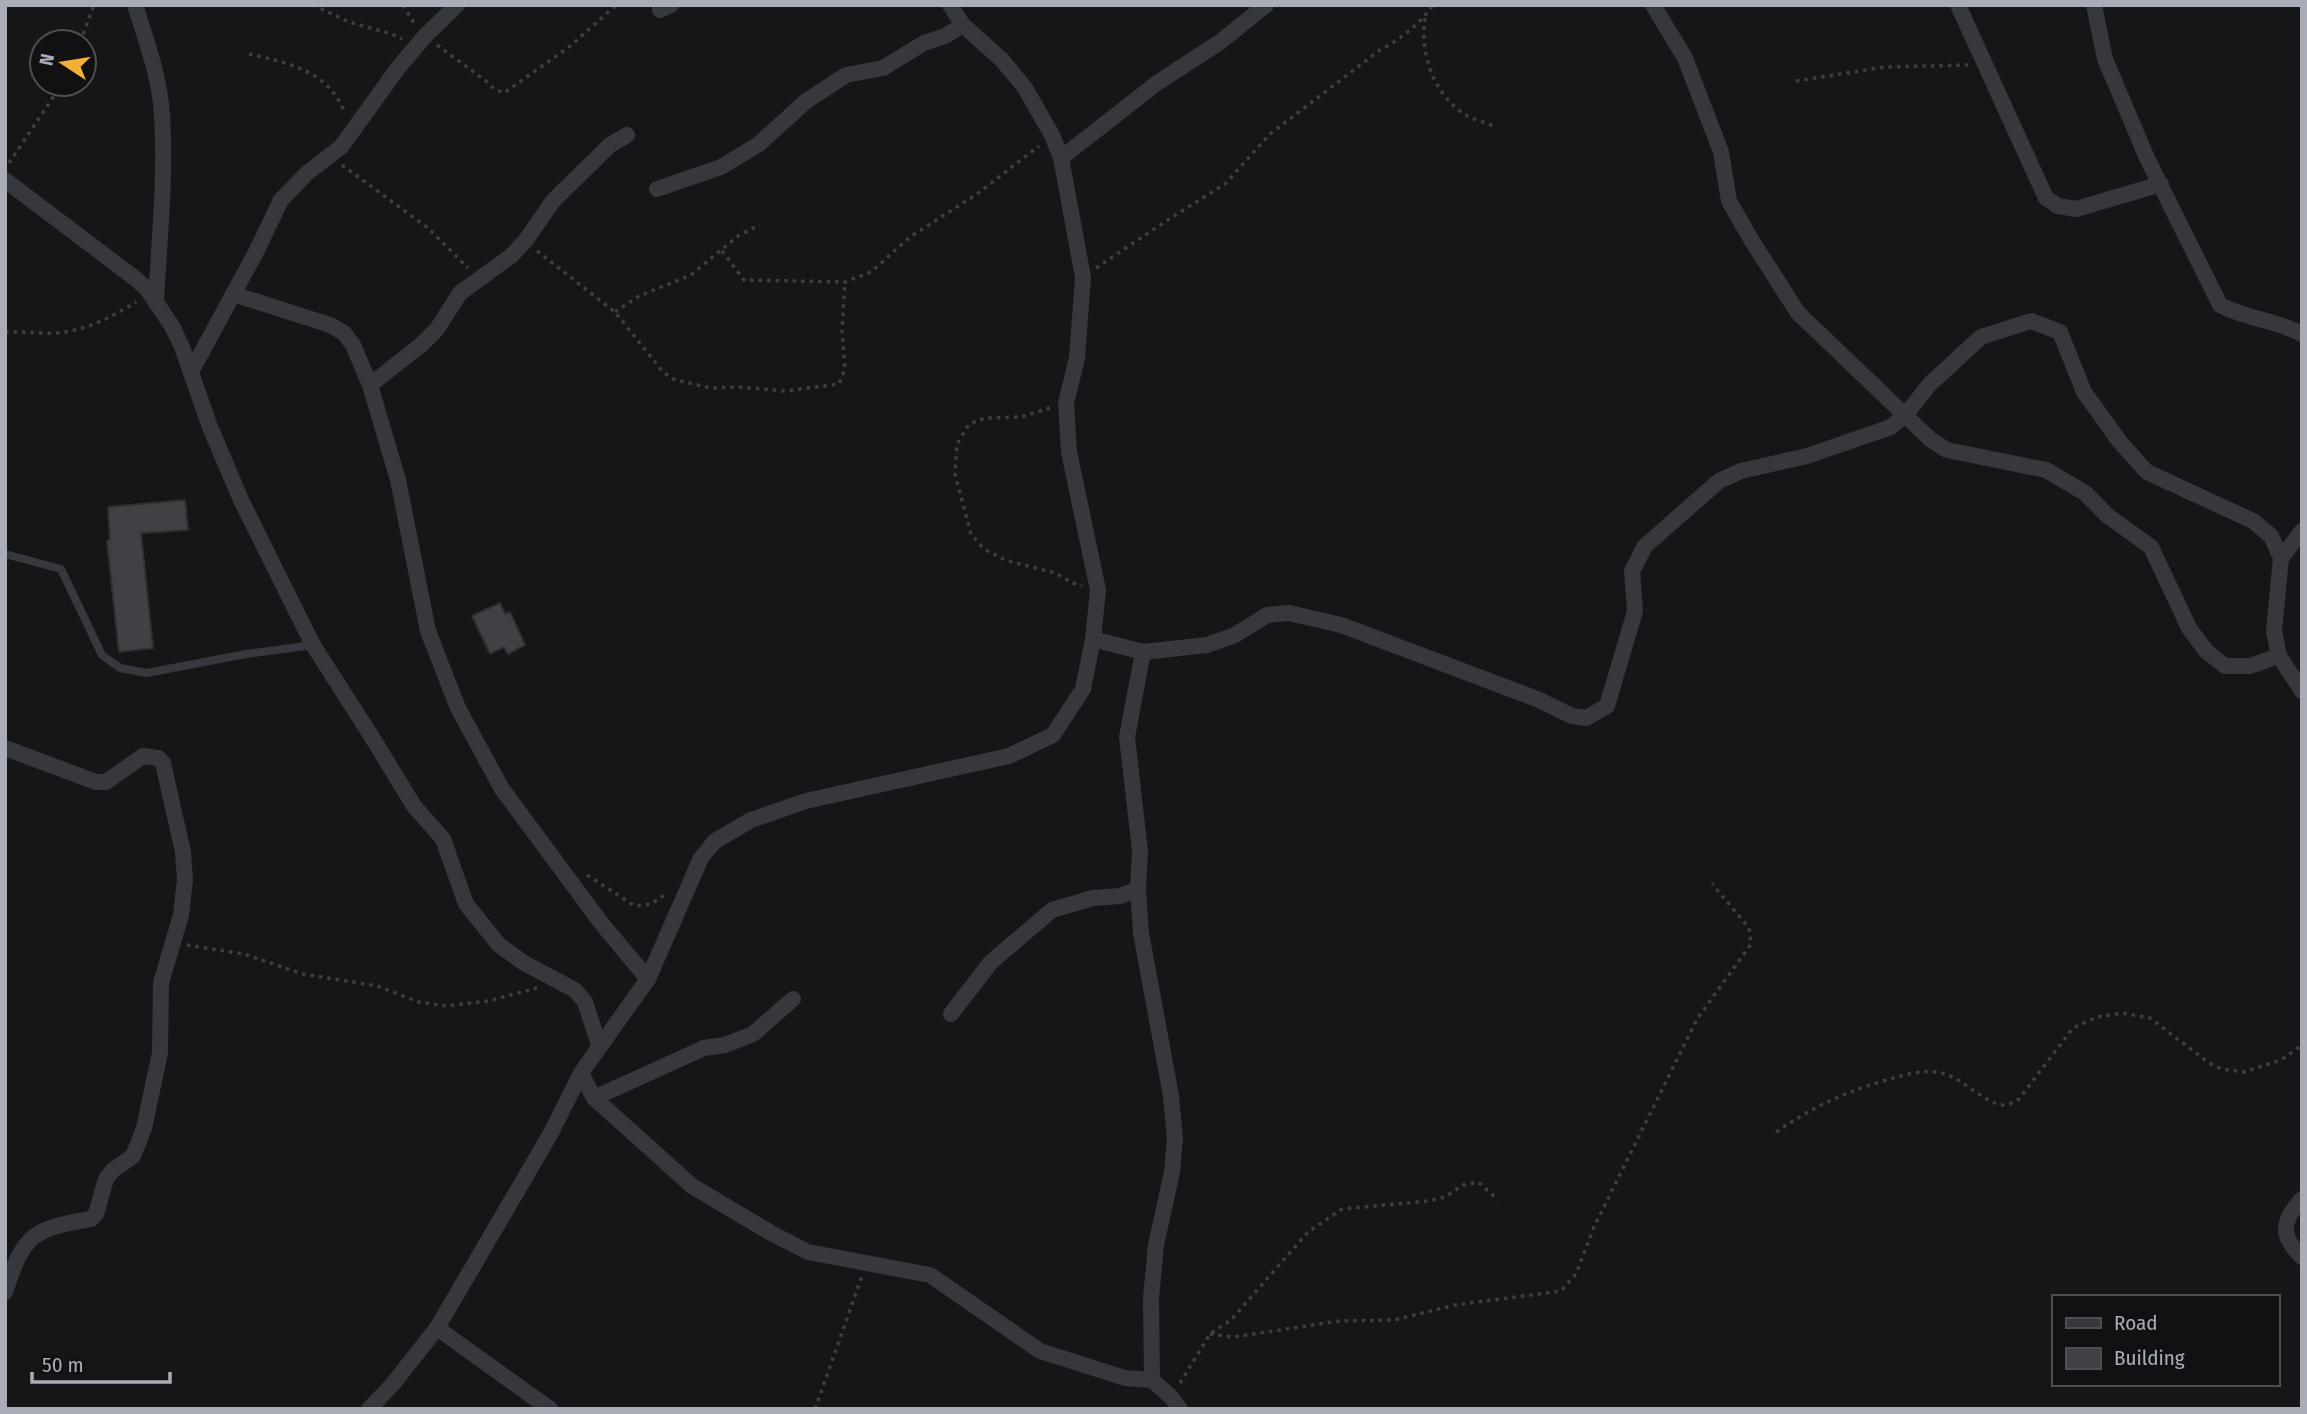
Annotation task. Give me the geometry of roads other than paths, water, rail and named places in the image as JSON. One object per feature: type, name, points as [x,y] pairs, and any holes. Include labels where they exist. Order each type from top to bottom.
[{"type":"street","points":[[135,5],[157,82],[162,113],[162,197],[153,298]]},
{"type":"street","points":[[191,372],[281,200],[348,137],[425,36],[457,5]]},
{"type":"street","points":[[369,1409],[392,1385],[437,1328],[551,1133],[580,1073],[648,979],[701,859],[715,841],[751,820],[806,801],[1009,756],[1053,736],[1083,689],[1093,639],[1098,590],[1069,452],[1066,403],[1077,358],[1083,277],[1061,158],[1052,135],[1025,88],[1002,60],[963,25],[950,5]]},
{"type":"street","points":[[1061,158],[1157,83],[1220,42],[1266,5]]},
{"type":"street","points":[[1653,5],[1685,58],[1721,152],[1729,201],[1798,313],[1931,440],[1947,450],[2046,470],[2085,493],[2108,516],[2151,547],[2189,628],[2206,651],[2225,666],[2250,666],[2279,656]]},
{"type":"street","points":[[1958,5],[2046,198],[2058,206],[2076,209],[2161,184]]},
{"type":"street","points":[[2094,5],[2105,59],[2161,184],[2220,305],[2238,314],[2284,325],[2302,334]]},
{"type":"street","points":[[657,189],[721,167],[759,144],[805,102],[846,75],[883,68],[924,43],[945,36],[963,25]]},
{"type":"street","points":[[370,385],[421,345],[437,329],[460,293],[511,256],[526,240],[553,201],[610,145],[627,135]]},
{"type":"street","points":[[5,180],[136,279],[153,298],[172,326],[241,500],[313,645],[414,806],[443,839],[466,904],[499,945],[524,963],[583,996],[599,1045]]},
{"type":"street","points":[[233,294],[330,325],[344,333],[353,345],[370,385],[398,480],[428,631],[458,708],[502,789],[602,924],[648,979]]},
{"type":"street","points":[[1093,639],[1143,652],[1207,645],[1235,635],[1267,615],[1289,613],[1341,625],[1537,699],[1572,716],[1586,718],[1608,706],[1634,611],[1632,571],[1645,546],[1719,481],[1741,471],[1807,456],[1891,427],[1906,414],[1930,384],[1981,337],[2031,321],[2060,332],[2084,392],[2120,442],[2147,472],[2253,521],[2272,536],[2281,558],[2274,631],[2279,656],[2302,691]]},
{"type":"street","points":[[2281,558],[2302,531]]},
{"type":"street","points":[[1143,652],[1127,737],[1140,851],[1138,889],[1141,933],[1171,1096],[1175,1139],[1172,1172],[1156,1245],[1151,1298],[1153,1380]]},
{"type":"street","points":[[5,748],[96,782],[106,782],[144,756],[155,756],[163,763],[183,852],[185,880],[181,915],[161,983],[160,1053],[144,1128],[133,1156],[106,1179],[96,1214],[90,1219],[48,1227],[23,1248],[5,1292]]},
{"type":"street","points":[[951,1014],[991,962],[1052,910],[1093,898],[1120,896],[1138,889]]},
{"type":"street","points":[[594,1098],[704,1048],[725,1045],[753,1034],[793,999]]},
{"type":"street","points":[[580,1073],[594,1098],[692,1186],[808,1252],[930,1275],[1040,1350],[1125,1378],[1153,1380],[1176,1403]]},
{"type":"street","points":[[2302,1199],[2291,1211],[2285,1236],[2302,1257]]},
{"type":"street","points":[[437,1328],[550,1409]]},
{"type":"lane","points":[[5,554],[61,569],[102,655],[120,668],[147,673],[246,654],[313,645]]}]
